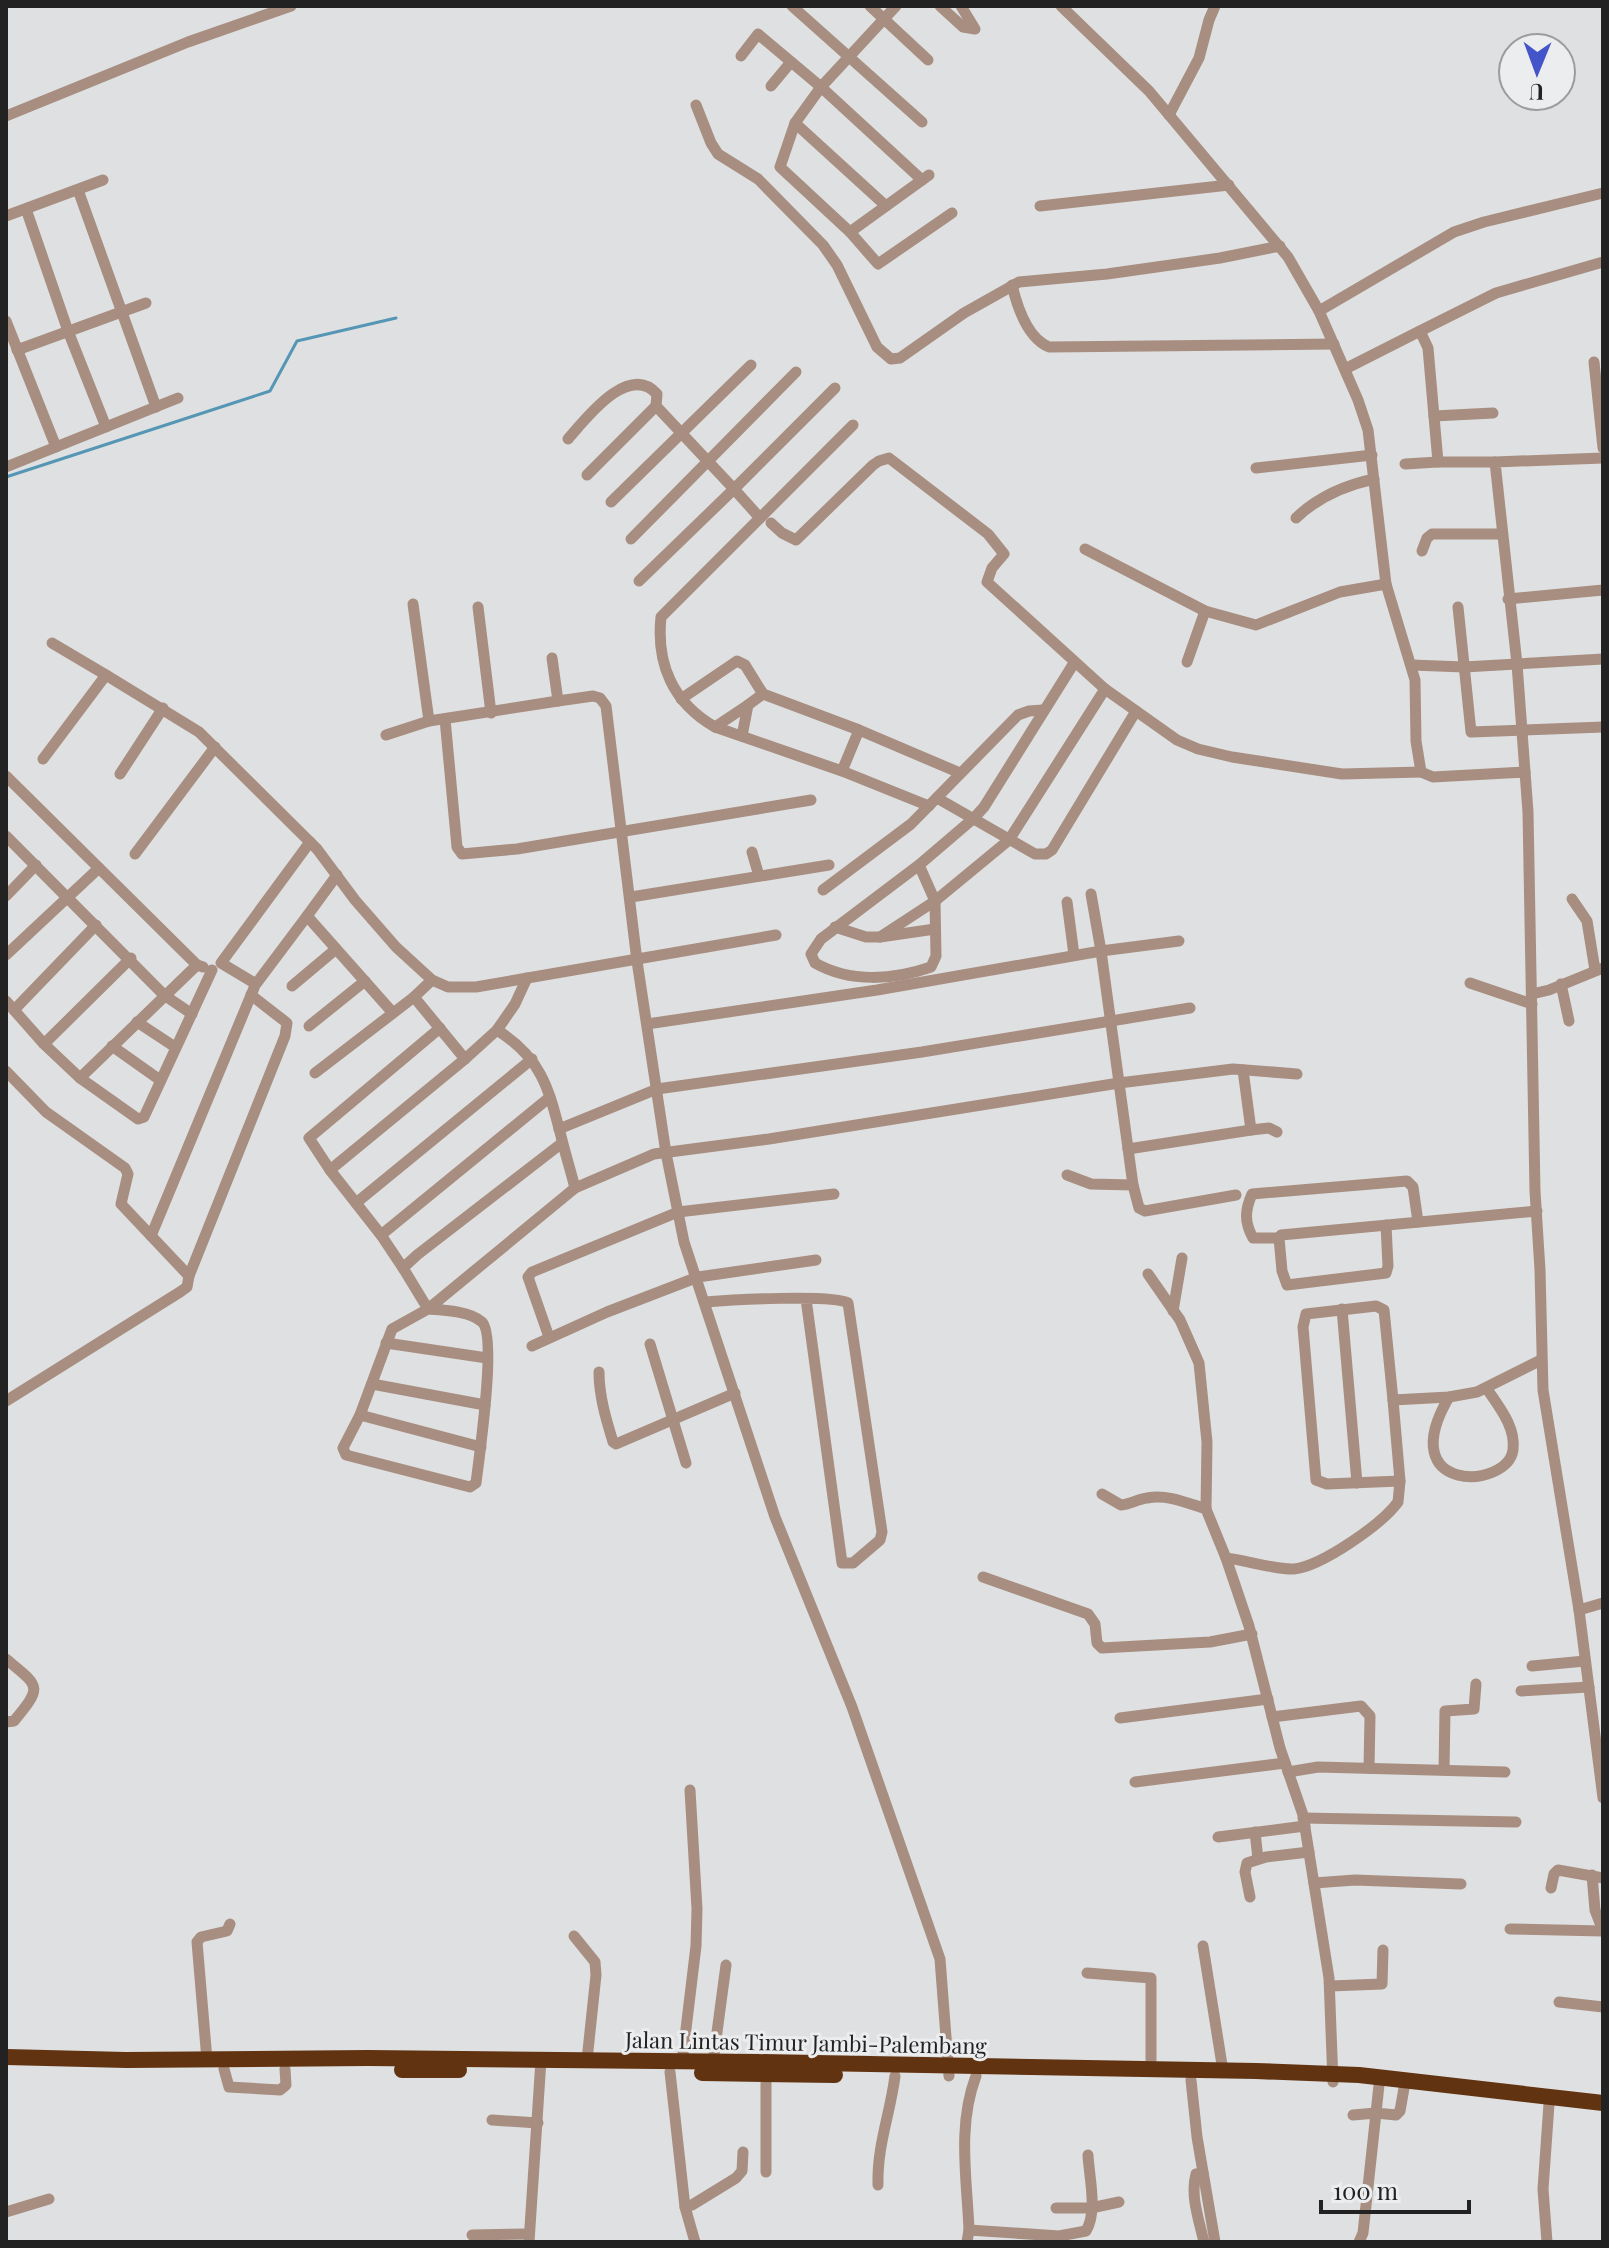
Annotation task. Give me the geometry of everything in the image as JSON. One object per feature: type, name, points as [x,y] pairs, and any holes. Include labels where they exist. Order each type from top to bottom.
[{"type":"highway","name":"Jalan Lintas Timur Jambi-Palembang","points":[[6,2057],[676,2067],[713,2062],[949,2072],[1223,2071],[1456,2084],[1603,2103]]},
{"type":"highway","name":"Jalan Lintas Timur Jambi-Palembang","points":[[6,2066],[285,2069],[541,2066],[587,2060],[766,2074],[895,2076],[949,2072],[976,2076],[1191,2080],[1333,2078],[1603,2109]]},
{"type":"street","points":[[6,116],[174,48],[291,6]]},
{"type":"street","points":[[792,6],[922,122]]},
{"type":"street","points":[[870,6],[928,60]]},
{"type":"street","points":[[896,6],[821,87],[795,123],[780,167],[850,232],[878,264],[952,213]]},
{"type":"street","points":[[940,6],[963,27],[975,29],[961,6]]},
{"type":"street","points":[[1061,6],[1140,82],[1229,185],[1280,246],[1305,283],[1319,311],[1362,410],[1372,455],[1386,584],[1416,686],[1416,741],[1421,772]]},
{"type":"street","points":[[1169,115],[1199,58],[1215,6]]},
{"type":"street","points":[[741,56],[758,34],[925,178],[850,232]]},
{"type":"street","points":[[771,86],[791,62]]},
{"type":"street","points":[[696,105],[718,154],[758,179],[823,245],[837,265],[877,347],[886,357],[900,358],[964,313],[1012,285],[1028,280],[1096,276],[1280,246]]},
{"type":"street","points":[[795,123],[886,206]]},
{"type":"street","points":[[6,216],[103,180]]},
{"type":"street","points":[[1040,206],[1229,185]]},
{"type":"street","points":[[78,190],[156,407]]},
{"type":"street","points":[[1319,311],[1454,232],[1603,193]]},
{"type":"street","points":[[26,209],[68,331],[106,427]]},
{"type":"street","points":[[1345,369],[1496,293],[1603,262]]},
{"type":"street","points":[[1012,285],[1025,321],[1041,343],[1049,347],[1334,344]]},
{"type":"street","points":[[17,350],[146,303]]},
{"type":"street","points":[[6,321],[56,447]]},
{"type":"street","points":[[1420,331],[1427,343],[1438,462]]},
{"type":"street","points":[[1594,362],[1603,448]]},
{"type":"street","points":[[611,502],[751,365]]},
{"type":"street","points":[[631,539],[796,372]]},
{"type":"street","points":[[568,439],[616,390],[638,386],[648,387],[657,394],[656,406],[587,475]]},
{"type":"street","points":[[639,581],[835,388]]},
{"type":"street","points":[[6,467],[178,398]]},
{"type":"street","points":[[656,406],[766,520],[796,540],[879,461],[889,458],[895,461],[988,534],[1004,554],[992,568],[987,582],[1105,689],[1177,740],[1198,749],[1342,774],[1421,772],[1433,777],[1525,772]]},
{"type":"street","points":[[1434,416],[1493,413]]},
{"type":"street","points":[[853,425],[766,520],[661,617],[663,662],[671,685],[681,699],[715,727],[842,771],[907,798],[933,802],[974,818],[1035,854],[1046,854],[1052,850],[1136,711]]},
{"type":"street","points":[[1256,468],[1372,455]]},
{"type":"street","points":[[1405,464],[1603,458]]},
{"type":"street","points":[[1495,462],[1523,731],[1541,1360],[1546,1416],[1585,1661],[1594,1694],[1603,1798]]},
{"type":"street","points":[[1296,518],[1306,508],[1351,484],[1374,479]]},
{"type":"street","points":[[1422,551],[1432,534],[1502,534]]},
{"type":"street","points":[[1085,549],[1205,611],[1260,625],[1340,592],[1386,584]]},
{"type":"street","points":[[1508,599],[1603,590]]},
{"type":"street","points":[[413,604],[429,721]]},
{"type":"street","points":[[478,607],[491,713]]},
{"type":"street","points":[[1458,607],[1470,731],[1478,734],[1603,727]]},
{"type":"street","points":[[1187,662],[1205,611]]},
{"type":"street","points":[[52,643],[199,732],[310,842],[396,947],[432,980],[448,987],[468,988],[776,935]]},
{"type":"street","points":[[552,658],[558,701]]},
{"type":"street","points":[[1412,665],[1464,667],[1603,659]]},
{"type":"street","points":[[681,699],[737,661],[745,665],[763,694],[960,773]]},
{"type":"street","points":[[919,865],[935,901],[936,956],[931,967],[878,979],[828,969],[815,963],[811,954],[813,948],[835,927],[919,865],[984,807],[1074,663]]},
{"type":"street","points":[[43,759],[106,675]]},
{"type":"street","points":[[880,937],[935,901],[1009,840],[1105,689]]},
{"type":"street","points":[[715,727],[763,694]]},
{"type":"street","points":[[386,735],[429,721],[558,701],[593,696],[605,703],[637,961],[666,1153],[684,1242],[775,1517],[868,1751],[940,1959],[949,2072]]},
{"type":"street","points":[[742,736],[748,705]]},
{"type":"street","points":[[120,774],[163,708]]},
{"type":"street","points":[[823,890],[911,824],[1018,715],[1043,710]]},
{"type":"street","points":[[445,719],[457,847],[462,854],[517,849],[811,800]]},
{"type":"street","points":[[842,771],[859,730]]},
{"type":"street","points":[[135,854],[215,747]]},
{"type":"street","points":[[6,776],[197,965],[217,966],[254,989],[287,1023],[285,1036],[187,1287],[6,1401]]},
{"type":"street","points":[[907,798],[911,824]]},
{"type":"street","points":[[6,836],[66,898],[131,958],[164,995],[192,1014]]},
{"type":"street","points":[[96,925],[10,1006],[80,1078],[138,1119],[144,1117],[175,1047],[217,966],[310,842]]},
{"type":"street","points":[[752,852],[759,876]]},
{"type":"street","points":[[6,896],[36,865]]},
{"type":"street","points":[[631,897],[829,865]]},
{"type":"street","points":[[6,955],[99,868]]},
{"type":"street","points":[[151,1236],[254,989],[337,875]]},
{"type":"street","points":[[1091,894],[1133,1185],[1139,1208],[1145,1211],[1236,1195]]},
{"type":"street","points":[[1470,983],[1532,999],[1599,969],[1587,921],[1572,899]]},
{"type":"street","points":[[1067,902],[1074,955]]},
{"type":"street","points":[[307,916],[393,1013]]},
{"type":"street","points":[[835,927],[866,937],[935,929]]},
{"type":"street","points":[[647,1024],[1179,941]]},
{"type":"street","points":[[292,986],[336,949]]},
{"type":"street","points":[[44,1044],[131,958]]},
{"type":"street","points":[[80,1078],[197,965]]},
{"type":"street","points":[[330,1170],[497,1030],[515,1004],[527,978]]},
{"type":"street","points":[[315,1073],[432,980]]},
{"type":"street","points":[[309,1026],[365,981]]},
{"type":"street","points":[[1561,984],[1569,1021]]},
{"type":"street","points":[[414,997],[465,1059]]},
{"type":"street","points":[[559,1129],[657,1089],[922,1052],[1190,1008]]},
{"type":"street","points":[[137,1022],[175,1047]]},
{"type":"street","points":[[428,1309],[381,1235],[330,1170],[309,1137],[440,1028]]},
{"type":"street","points":[[497,1030],[532,1059],[550,1097],[575,1188]]},
{"type":"street","points":[[112,1046],[160,1080]]},
{"type":"street","points":[[356,1203],[532,1059]]},
{"type":"street","points":[[428,1309],[452,1311],[482,1323],[486,1330],[481,1447],[476,1483],[470,1487],[346,1455],[343,1448],[360,1415],[389,1334],[398,1324],[428,1309],[575,1188],[654,1154],[783,1137],[1119,1083],[1233,1069],[1297,1074]]},
{"type":"street","points":[[1243,1070],[1251,1130]]},
{"type":"street","points":[[6,1071],[46,1112],[125,1168],[128,1174],[121,1204],[189,1276]]},
{"type":"street","points":[[381,1235],[550,1097]]},
{"type":"street","points":[[1128,1149],[1251,1130],[1269,1128],[1277,1132]]},
{"type":"street","points":[[403,1268],[562,1143]]},
{"type":"street","points":[[1067,1175],[1091,1184],[1133,1185]]},
{"type":"street","points":[[1418,1222],[1413,1187],[1407,1181],[1252,1194],[1247,1205],[1247,1228],[1253,1238],[1279,1238],[1286,1234],[1386,1225],[1537,1211]]},
{"type":"street","points":[[549,1337],[529,1287],[528,1277],[532,1272],[678,1212],[834,1194]]},
{"type":"street","points":[[1279,1238],[1282,1271],[1287,1285],[1382,1274],[1386,1273],[1388,1266],[1386,1225]]},
{"type":"street","points":[[1173,1311],[1182,1258]]},
{"type":"street","points":[[532,1346],[698,1277],[816,1260]]},
{"type":"street","points":[[1148,1274],[1180,1320],[1199,1363],[1207,1442],[1206,1509],[1249,1625],[1286,1768],[1304,1822],[1330,1986],[1333,2078]]},
{"type":"street","points":[[705,1302],[806,1299],[841,1299],[849,1305],[882,1532],[880,1540],[848,1564],[842,1563],[806,1299]]},
{"type":"street","points":[[1226,1558],[1294,1569],[1313,1563],[1354,1539],[1398,1502],[1400,1481],[1384,1310],[1376,1306],[1310,1312],[1303,1321],[1315,1476],[1320,1483],[1400,1481]]},
{"type":"street","points":[[1342,1309],[1357,1483]]},
{"type":"street","points":[[386,1343],[487,1358]]},
{"type":"street","points":[[650,1344],[686,1463]]},
{"type":"street","points":[[1393,1400],[1449,1397],[1487,1389],[1541,1360]]},
{"type":"street","points":[[599,1372],[599,1387],[613,1442],[625,1442],[735,1393]]},
{"type":"street","points":[[372,1384],[485,1405]]},
{"type":"street","points":[[1449,1397],[1436,1420],[1432,1437],[1435,1454],[1442,1468],[1452,1474],[1474,1477],[1505,1466],[1513,1454],[1510,1426],[1487,1389]]},
{"type":"street","points":[[360,1415],[481,1447]]},
{"type":"street","points":[[1102,1494],[1121,1505],[1160,1497],[1206,1509]]},
{"type":"street","points":[[983,1577],[1088,1614],[1094,1619],[1097,1643],[1102,1648],[1210,1642],[1249,1625]]},
{"type":"street","points":[[1579,1610],[1603,1603]]},
{"type":"street","points":[[6,1659],[31,1680],[35,1689],[33,1697],[14,1721],[6,1722]]},
{"type":"street","points":[[1532,1666],[1585,1661]]},
{"type":"street","points":[[1444,1770],[1445,1711],[1474,1709],[1476,1684]]},
{"type":"street","points":[[1521,1691],[1594,1694]]},
{"type":"street","points":[[1120,1718],[1268,1699]]},
{"type":"street","points":[[1272,1717],[1361,1706],[1370,1716],[1369,1768]]},
{"type":"street","points":[[1135,1782],[1318,1767],[1505,1772]]},
{"type":"street","points":[[690,1790],[697,1909],[696,1946],[676,2067],[685,2207],[695,2242]]},
{"type":"street","points":[[1218,1837],[1304,1822],[1516,1822]]},
{"type":"street","points":[[1255,1832],[1258,1859]]},
{"type":"street","points":[[1250,1897],[1245,1866],[1251,1860],[1309,1852]]},
{"type":"street","points":[[1510,1929],[1603,1931],[1595,1910],[1597,1876],[1558,1870],[1551,1888]]},
{"type":"street","points":[[1314,1883],[1355,1880],[1461,1884]]},
{"type":"street","points":[[207,2060],[197,1942],[201,1937],[227,1931],[230,1924]]},
{"type":"street","points":[[574,1936],[595,1962],[587,2060]]},
{"type":"street","points":[[1203,1946],[1223,2071]]},
{"type":"street","points":[[1330,1986],[1382,1984],[1383,1950]]},
{"type":"street","points":[[713,2062],[726,1965]]},
{"type":"street","points":[[1087,1973],[1151,1978],[1151,2069]]},
{"type":"street","points":[[1559,2002],[1603,2007]]},
{"type":"street","points":[[472,2235],[529,2238],[541,2066]]},
{"type":"street","points":[[766,2074],[766,2172]]},
{"type":"street","points":[[878,2185],[880,2141],[889,2116],[895,2076]]},
{"type":"street","points":[[976,2076],[965,2125],[968,2236],[1059,2236],[1086,2231],[1091,2220],[1088,2155]]},
{"type":"street","points":[[1191,2080],[1215,2242]]},
{"type":"street","points":[[1359,2242],[1363,2233],[1379,2085]]},
{"type":"street","points":[[1353,2115],[1398,2114],[1404,2088]]},
{"type":"street","points":[[1547,2242],[1543,2189],[1549,2104]]},
{"type":"street","points":[[492,2120],[538,2123]]},
{"type":"street","points":[[685,2207],[736,2178],[742,2171],[743,2152]]},
{"type":"street","points":[[1203,2173],[1195,2175],[1194,2192],[1204,2242]]},
{"type":"street","points":[[6,2212],[49,2199]]},
{"type":"street","points":[[1056,2208],[1091,2208],[1119,2202]]},
{"type":"waterway","points":[[6,477],[270,391],[297,341],[396,318]]}]
